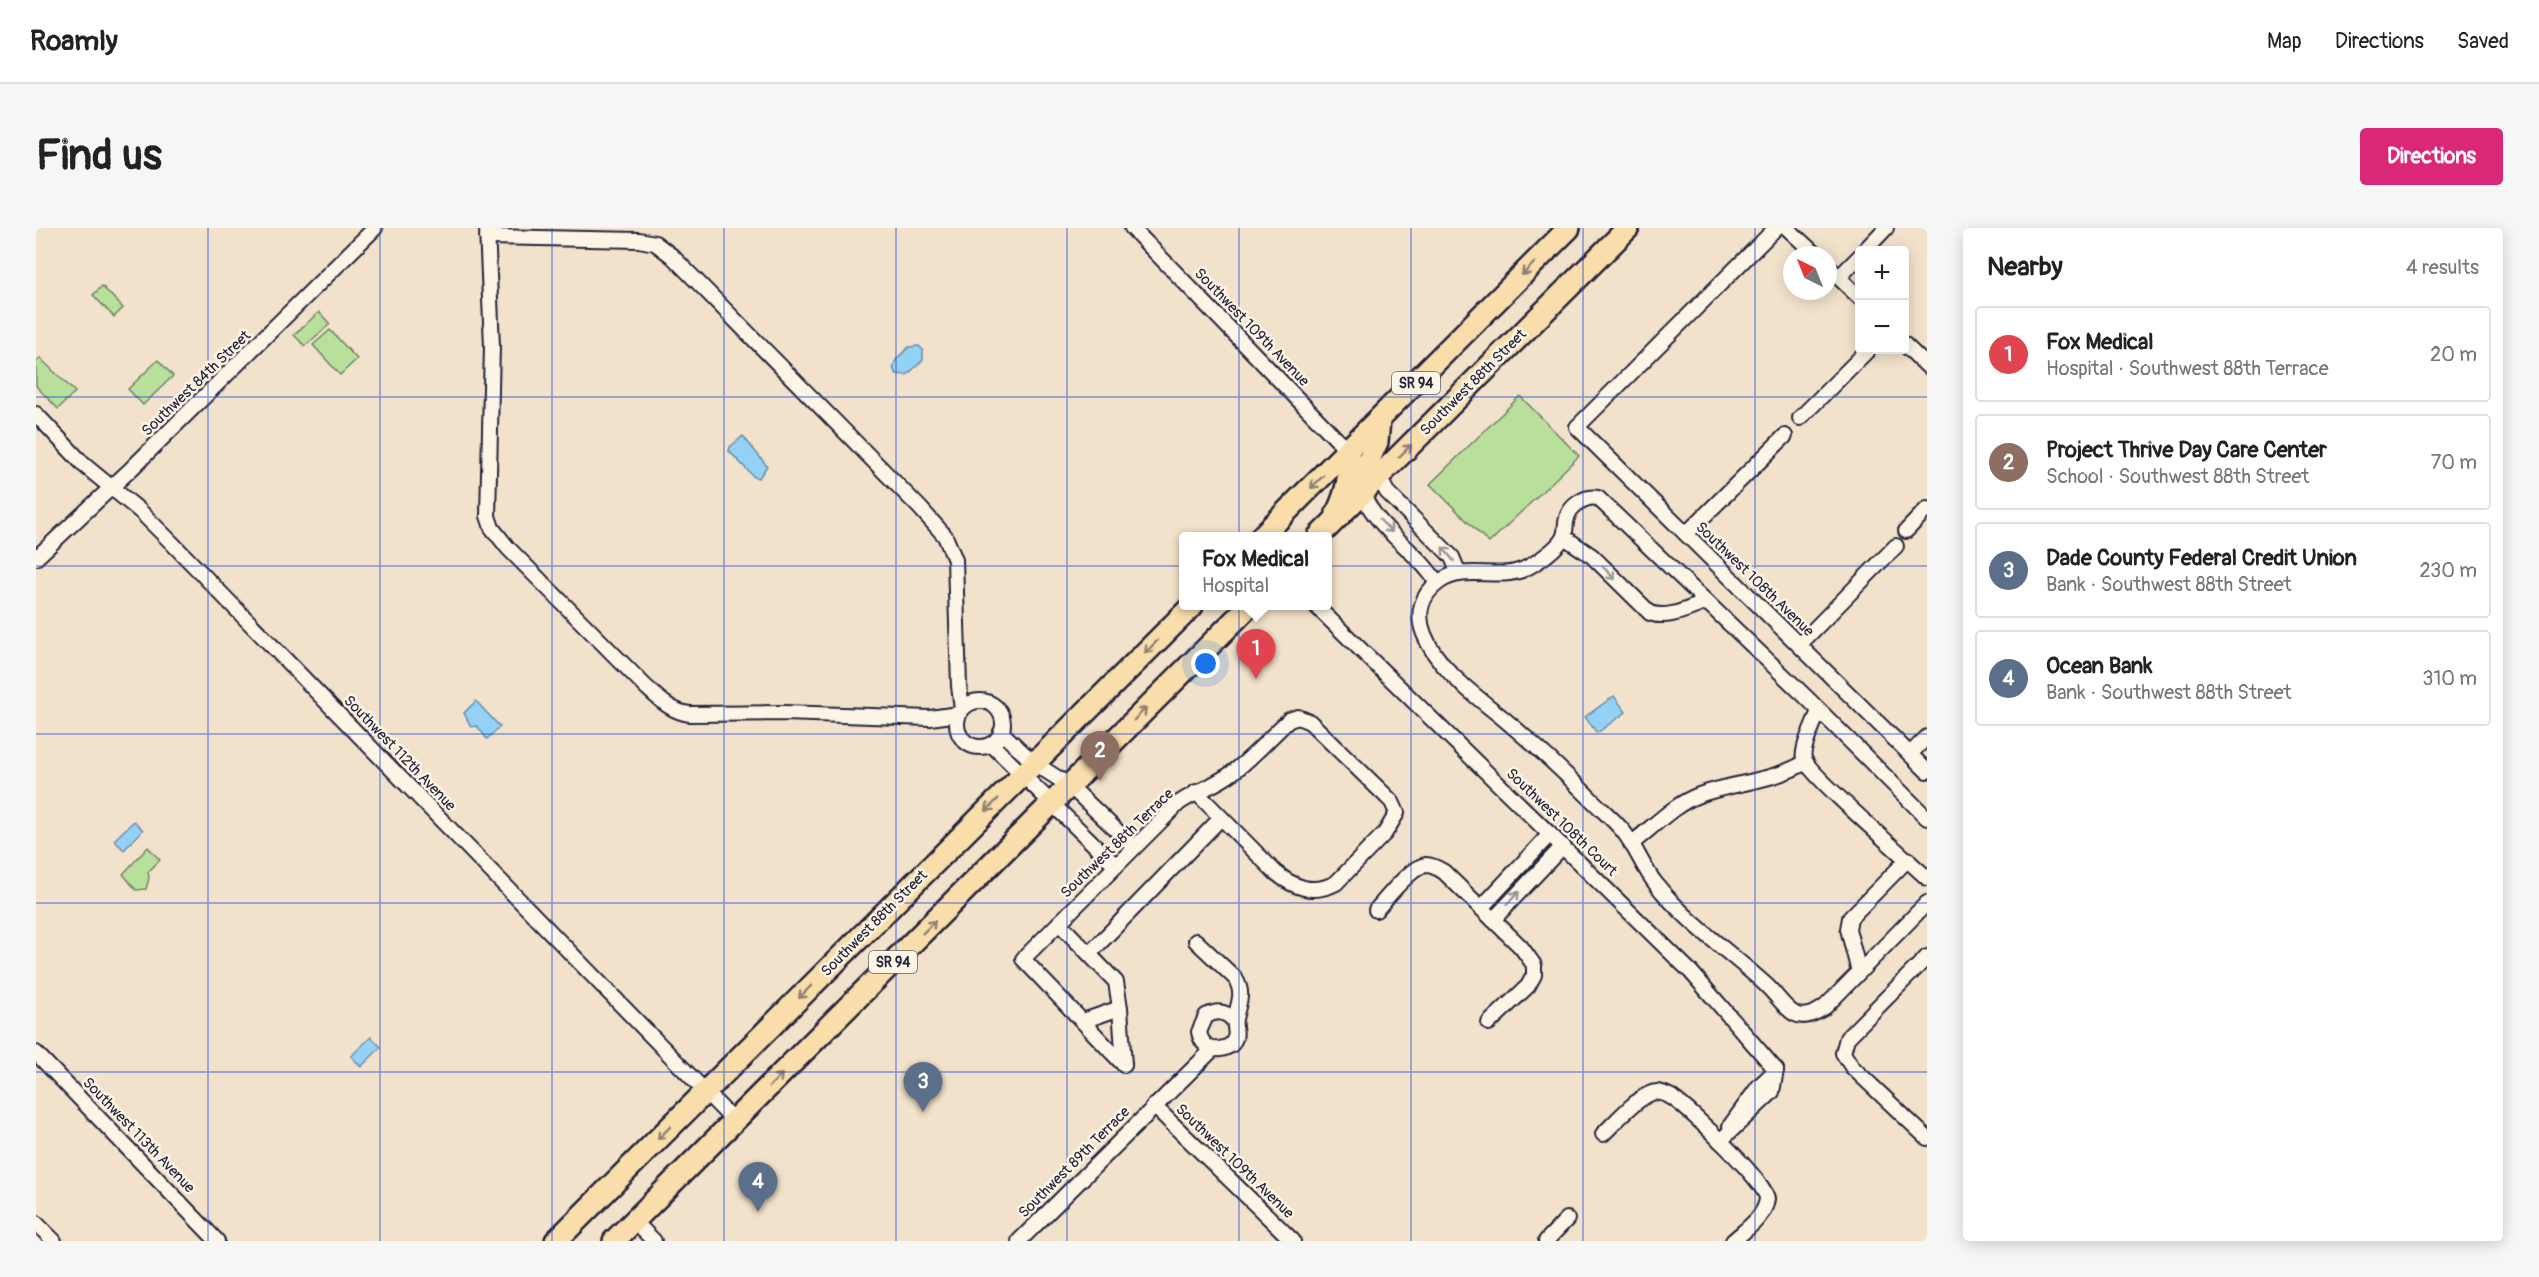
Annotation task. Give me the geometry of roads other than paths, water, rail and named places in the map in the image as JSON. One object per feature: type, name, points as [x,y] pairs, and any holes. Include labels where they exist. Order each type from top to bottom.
[{"type":"main road","name":"SR 94","points":[[1267,532],[1569,228]]},
{"type":"main road","name":"Southwest 88th Street","points":[[1326,529],[1628,228]]},
{"type":"main road","points":[[1363,494],[1367,464],[1377,442],[1379,420]]},
{"type":"main road","points":[[1326,529],[1346,495],[1350,472],[1348,451]]},
{"type":"main road","name":"Southwest 88th Street","points":[[556,1241],[1188,610]]},
{"type":"main road","name":"SR 94","points":[[614,1241],[1245,610]]},
{"type":"street","name":"Southwest 84th Street","points":[[36,558],[111,488],[375,228]]},
{"type":"street","name":"Southwest 109th Avenue","points":[[1132,228],[1348,451]]},
{"type":"street","name":"Southwest 108th Avenue","points":[[1776,228],[1577,427],[1927,771]]},
{"type":"street","points":[[1787,228],[1806,246]]},
{"type":"street","points":[[1868,246],[1886,228]]},
{"type":"street","points":[[961,712],[956,568],[952,550],[946,538],[920,508],[672,256],[655,243],[639,240],[487,232],[492,346],[489,516],[492,528],[508,548],[645,686],[679,712],[930,718],[961,712],[974,702],[981,701],[994,706],[1002,718],[1001,732],[991,744],[977,747],[964,741],[957,728],[961,712]]},
{"type":"street","points":[[1855,261],[1839,277],[1855,293]]},
{"type":"street","points":[[1909,348],[1927,366]]},
{"type":"street","points":[[1800,418],[1864,354]]},
{"type":"street","name":"Southwest 112th Avenue","points":[[36,414],[84,465],[140,511],[169,540],[734,1121]]},
{"type":"street","points":[[1686,534],[1785,436]]},
{"type":"street","points":[[1382,474],[1382,483],[1387,492],[1452,557],[1459,574]]},
{"type":"street","points":[[1363,494],[1369,509],[1431,573],[1437,583]]},
{"type":"street","points":[[1927,818],[1600,499],[1588,497],[1577,504],[1567,515],[1564,537],[1545,556],[1521,570],[1504,573],[1473,572],[1448,577],[1437,583],[1423,599],[1420,612],[1424,634],[1431,647],[1463,686],[1564,772],[1623,831],[1645,870],[1668,899],[1768,987],[1794,1013],[1805,1016],[1820,1011],[1927,903]]},
{"type":"street","points":[[1906,531],[1927,509]]},
{"type":"street","points":[[1408,548],[1427,532]]},
{"type":"street","points":[[1564,537],[1592,556],[1650,614],[1659,617],[1666,616],[1707,602]]},
{"type":"street","points":[[1799,645],[1896,546]]},
{"type":"street","name":"Southwest 108th Court","points":[[1320,610],[1691,972],[1776,1070],[1760,1086],[1720,1141]]},
{"type":"street","points":[[1819,711],[1804,752],[1806,762],[1927,878]]},
{"type":"street","name":"Southwest 88th Terrace","points":[[1083,1021],[1023,959],[1179,803],[1230,775],[1289,720],[1298,717],[1310,722],[1392,802],[1397,813],[1385,833],[1336,882],[1317,889],[1306,889],[1286,881],[1221,818]]},
{"type":"street","points":[[1001,732],[1052,804],[1116,866]]},
{"type":"street","points":[[1910,754],[1927,737]]},
{"type":"street","points":[[991,744],[1028,769],[1070,786],[1134,848]]},
{"type":"street","points":[[1631,844],[1687,801],[1730,787],[1779,776],[1806,762]]},
{"type":"street","points":[[1090,953],[1221,818],[1196,792]]},
{"type":"street","points":[[1090,841],[1097,842],[1108,835],[1109,824]]},
{"type":"street","points":[[1481,908],[1550,834]]},
{"type":"street","points":[[1493,920],[1563,846]]},
{"type":"street","points":[[1859,972],[1848,929],[1850,918],[1908,859]]},
{"type":"street","points":[[1523,862],[1535,874]]},
{"type":"street","points":[[1376,910],[1411,873],[1424,866],[1432,866],[1444,872],[1481,908],[1532,961],[1535,970],[1528,986],[1489,1023]]},
{"type":"street","points":[[1059,923],[1116,982],[1120,1008],[1124,1065],[1083,1021],[1120,1008]]},
{"type":"street","points":[[1196,941],[1239,984],[1241,997],[1234,1021]]},
{"type":"street","points":[[1927,957],[1848,1038],[1843,1053],[1852,1067],[1927,1138]]},
{"type":"street","points":[[1218,1012],[1230,1016],[1234,1021],[1237,1034],[1235,1040],[1225,1049],[1213,1049],[1200,1038],[1202,1021],[1206,1016],[1218,1012]]},
{"type":"street","name":"Southwest 89th Terrace","points":[[1018,1241],[1213,1049]]},
{"type":"street","name":"Southwest 113th Avenue","points":[[36,1053],[217,1241]]},
{"type":"street","points":[[1603,1134],[1643,1097],[1657,1092],[1668,1095],[1683,1105],[1752,1173],[1766,1192],[1764,1208],[1758,1218],[1732,1241]]},
{"type":"street","name":"Southwest 109th Avenue","points":[[1154,1106],[1293,1241]]},
{"type":"street","points":[[1546,1241],[1567,1219]]},
{"type":"street","points":[[634,1221],[654,1241]]},
{"type":"street","points":[[36,1223],[54,1241]]},
{"type":"water","points":[[919,346],[923,350],[923,360],[907,375],[896,374],[894,363],[897,359],[909,347]]},
{"type":"water","points":[[743,436],[767,466],[759,478],[754,477],[729,451],[730,447]]},
{"type":"water","points":[[1614,696],[1626,712],[1597,733],[1585,717]]},
{"type":"water","points":[[476,701],[500,727],[487,739],[477,726],[471,727],[464,713]]},
{"type":"water","points":[[134,821],[143,830],[124,850],[114,840]]},
{"type":"water","points":[[371,1037],[381,1047],[361,1067],[351,1056]]},
{"type":"place","name":"Fox Medical","points":[[1256,679]]},
{"type":"place","name":"Project Thrive Day Care Center","points":[[1100,781]]},
{"type":"place","name":"Dade County Federal Credit Union","points":[[923,1112]]},
{"type":"place","name":"Ocean Bank","points":[[758,1212]]}]
